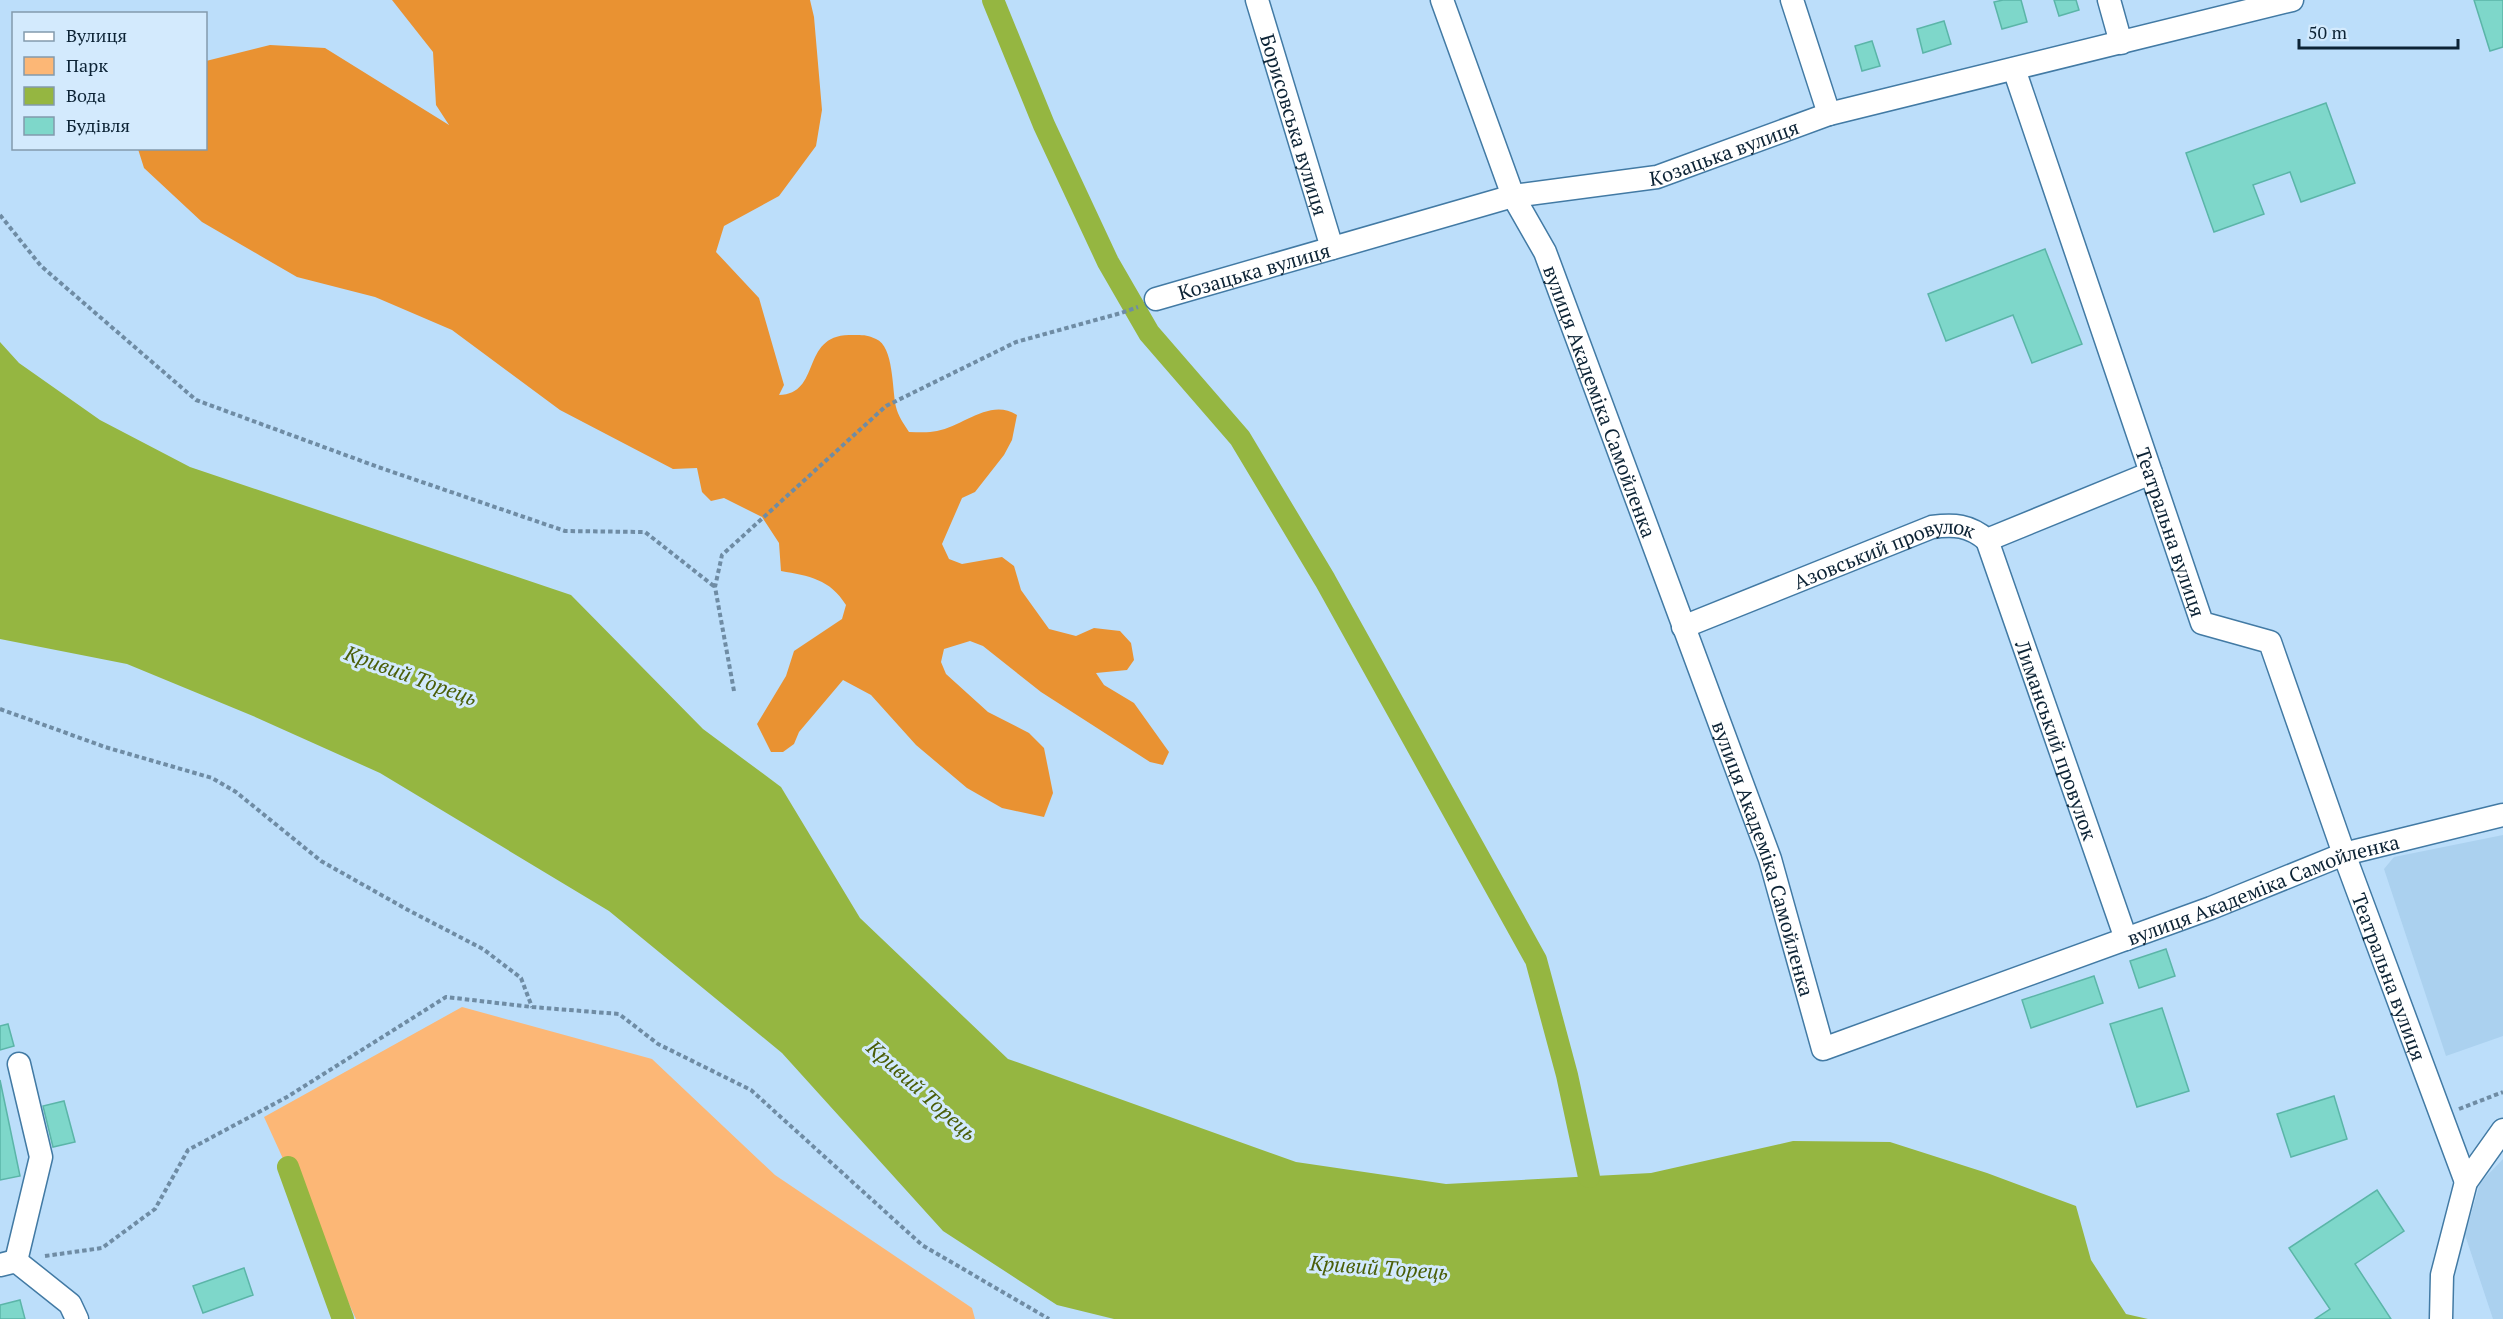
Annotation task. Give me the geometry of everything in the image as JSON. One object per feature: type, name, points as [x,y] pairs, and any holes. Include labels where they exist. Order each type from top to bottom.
[{"type":"street","name":"Борисовська вулиця","points":[[1257,0],[1332,248]]},
{"type":"street","name":"вулиця Академіка Самойленка","points":[[1442,0],[1513,196],[1545,252],[1770,859],[1824,1049],[2211,908],[2344,854],[2503,815]]},
{"type":"street","points":[[1792,0],[1829,114]]},
{"type":"street","points":[[2109,0],[2121,43]]},
{"type":"street","name":"Козацька вулиця","points":[[1150,302],[1513,196],[1657,177],[1829,114],[2292,0]]},
{"type":"street","name":"Театральна вулиця","points":[[2014,69],[2202,622],[2270,642],[2344,854],[2466,1182]]},
{"type":"street","name":"Азовський провулок","points":[[1683,627],[1932,527],[1954,524],[1976,531],[1987,540],[2151,473]]},
{"type":"street","name":"Лиманський провулок","points":[[1987,540],[2126,939]]},
{"type":"street","points":[[19,1064],[41,1157],[8,1263],[70,1304],[77,1319]]},
{"type":"street","points":[[2441,1319],[2442,1275],[2466,1182],[2503,1130]]},
{"type":"path","points":[[0,215],[41,266],[195,400],[378,467],[565,531],[645,532],[715,587]]},
{"type":"path","points":[[734,691],[715,587],[722,555],[886,406],[1016,342],[1121,314],[1150,302]]},
{"type":"path","points":[[0,709],[105,747],[212,778],[236,792],[321,861],[483,949],[521,978],[532,1007]]},
{"type":"path","points":[[8,1263],[102,1248],[155,1209],[188,1150],[286,1097],[446,997],[619,1014],[658,1044],[751,1090],[922,1245],[1049,1319]]},
{"type":"path","points":[[2441,1116],[2503,1092]]},
{"type":"shaded area","points":[[392,0],[810,0],[814,17],[822,110],[816,146],[779,196],[724,226],[716,252],[759,298],[784,385],[779,395],[792,392],[801,385],[823,345],[834,338],[863,335],[876,339],[886,350],[897,410],[909,432],[937,431],[987,411],[1007,411],[1017,415],[1012,440],[1004,455],[975,492],[962,498],[942,544],[949,559],[962,564],[1002,557],[1014,566],[1021,590],[1049,629],[1076,636],[1094,628],[1120,631],[1131,643],[1134,660],[1127,670],[1096,673],[1104,685],[1134,703],[1169,752],[1163,765],[1150,762],[1041,692],[983,646],[970,641],[944,649],[941,662],[946,674],[988,712],[1029,733],[1044,748],[1053,793],[1044,817],[1002,808],[967,788],[916,745],[871,695],[843,680],[799,732],[794,744],[783,752],[771,752],[757,724],[786,676],[794,651],[842,619],[846,605],[840,596],[826,584],[810,577],[781,571],[779,543],[762,517],[724,498],[711,501],[702,492],[697,468],[673,469],[560,410],[452,330],[375,297],[297,277],[202,222],[144,168],[138,150],[207,150],[207,61],[270,45],[325,48],[449,125],[436,105],[433,52]]},
{"type":"shaded area","points":[[2503,835],[2503,1036],[2446,1056],[2384,869],[2394,857]]},
{"type":"shaded area","points":[[2503,1159],[2503,1319],[2493,1319],[2465,1235],[2480,1183]]},
{"type":"green space","points":[[462,1007],[652,1059],[775,1175],[972,1308],[975,1319],[356,1319],[264,1117]]},
{"type":"water","name":"Кривий Торець","points":[[0,342],[19,363],[100,420],[190,467],[571,595],[703,729],[781,787],[860,918],[1008,1059],[1296,1162],[1446,1184],[1651,1173],[1793,1141],[1890,1142],[1987,1173],[2076,1206],[2091,1260],[2126,1314],[2148,1319],[1114,1319],[1057,1305],[943,1231],[782,1053],[609,911],[380,773],[253,716],[127,664],[0,639]]},
{"type":"building","points":[[2021,0],[2027,22],[2002,29],[1994,2]]},
{"type":"building","points":[[2054,0],[2076,0],[2079,10],[2059,16]]},
{"type":"building","points":[[2474,0],[2503,0],[2503,47],[2490,51]]},
{"type":"building","points":[[1944,21],[1951,44],[1923,53],[1917,29]]},
{"type":"building","points":[[1872,41],[1880,66],[1862,71],[1855,46]]},
{"type":"building","points":[[2326,103],[2355,183],[2301,202],[2290,172],[2253,185],[2264,214],[2214,232],[2186,153]]},
{"type":"building","points":[[2045,249],[2082,344],[2032,363],[2013,315],[1946,341],[1928,294]]},
{"type":"building","points":[[2166,949],[2175,976],[2139,988],[2130,961]]},
{"type":"building","points":[[2094,976],[2103,1003],[2031,1028],[2022,1000]]},
{"type":"building","points":[[2162,1008],[2189,1091],[2137,1107],[2110,1024]]},
{"type":"building","points":[[8,1024],[14,1046],[0,1050],[0,1026]]},
{"type":"building","points":[[0,1080],[20,1176],[0,1180]]},
{"type":"building","points":[[2334,1096],[2347,1139],[2291,1157],[2277,1114]]},
{"type":"building","points":[[64,1101],[75,1142],[53,1147],[43,1106]]},
{"type":"building","points":[[2377,1190],[2404,1231],[2355,1264],[2391,1319],[2315,1319],[2330,1309],[2289,1248]]},
{"type":"building","points":[[244,1268],[253,1295],[203,1313],[193,1286]]},
{"type":"building","points":[[20,1300],[25,1319],[0,1319],[0,1305]]},
{"type":"waterway","points":[[993,0],[1044,125],[1108,262],[1149,333],[1240,438],[1325,580],[1536,960],[1567,1075],[1589,1177]]},
{"type":"waterway","points":[[288,1167],[343,1319]]}]
